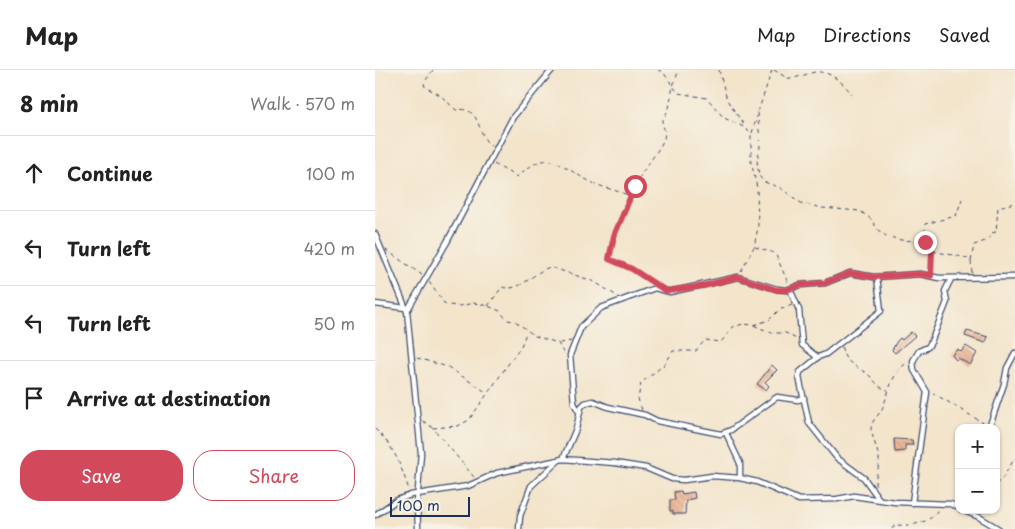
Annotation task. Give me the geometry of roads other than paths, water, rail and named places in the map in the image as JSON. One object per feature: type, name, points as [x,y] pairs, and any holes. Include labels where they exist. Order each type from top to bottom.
[{"type":"street","points":[[407,309],[447,242],[513,117],[552,70]]},
{"type":"street","points":[[375,234],[407,309],[421,453],[417,494],[419,529]]},
{"type":"street","points":[[579,412],[574,403],[569,355],[581,327],[595,312],[655,288],[663,291],[694,288],[738,277],[777,290],[790,290],[800,285],[825,283],[850,273],[877,277],[920,274],[951,278],[1015,278]]},
{"type":"street","points":[[877,277],[881,311],[826,354],[816,358],[800,372],[800,384],[807,418],[817,434],[840,461],[861,474],[879,499]]},
{"type":"street","points":[[911,503],[927,388],[914,370],[913,361],[919,351],[928,347],[931,342],[947,302],[945,291],[951,278]]},
{"type":"street","points":[[790,290],[799,310],[801,342],[804,347],[815,354],[816,358]]},
{"type":"street","points":[[375,304],[407,309]]},
{"type":"street","points":[[990,424],[1004,384],[1007,368],[1015,352]]},
{"type":"street","points":[[519,529],[520,516],[531,486],[562,459],[576,429],[579,412],[583,404],[593,401],[608,407],[645,415],[657,421],[726,433],[777,397],[798,400],[804,398]]},
{"type":"street","points":[[726,433],[740,463],[740,478]]},
{"type":"street","points":[[375,515],[391,504],[411,495],[451,490],[520,467],[562,459],[615,463],[646,468],[672,479],[684,480],[712,476],[740,478],[757,482],[799,500],[837,500],[854,496],[911,503],[955,505]]},
{"type":"street","points":[[972,514],[999,529]]}]
